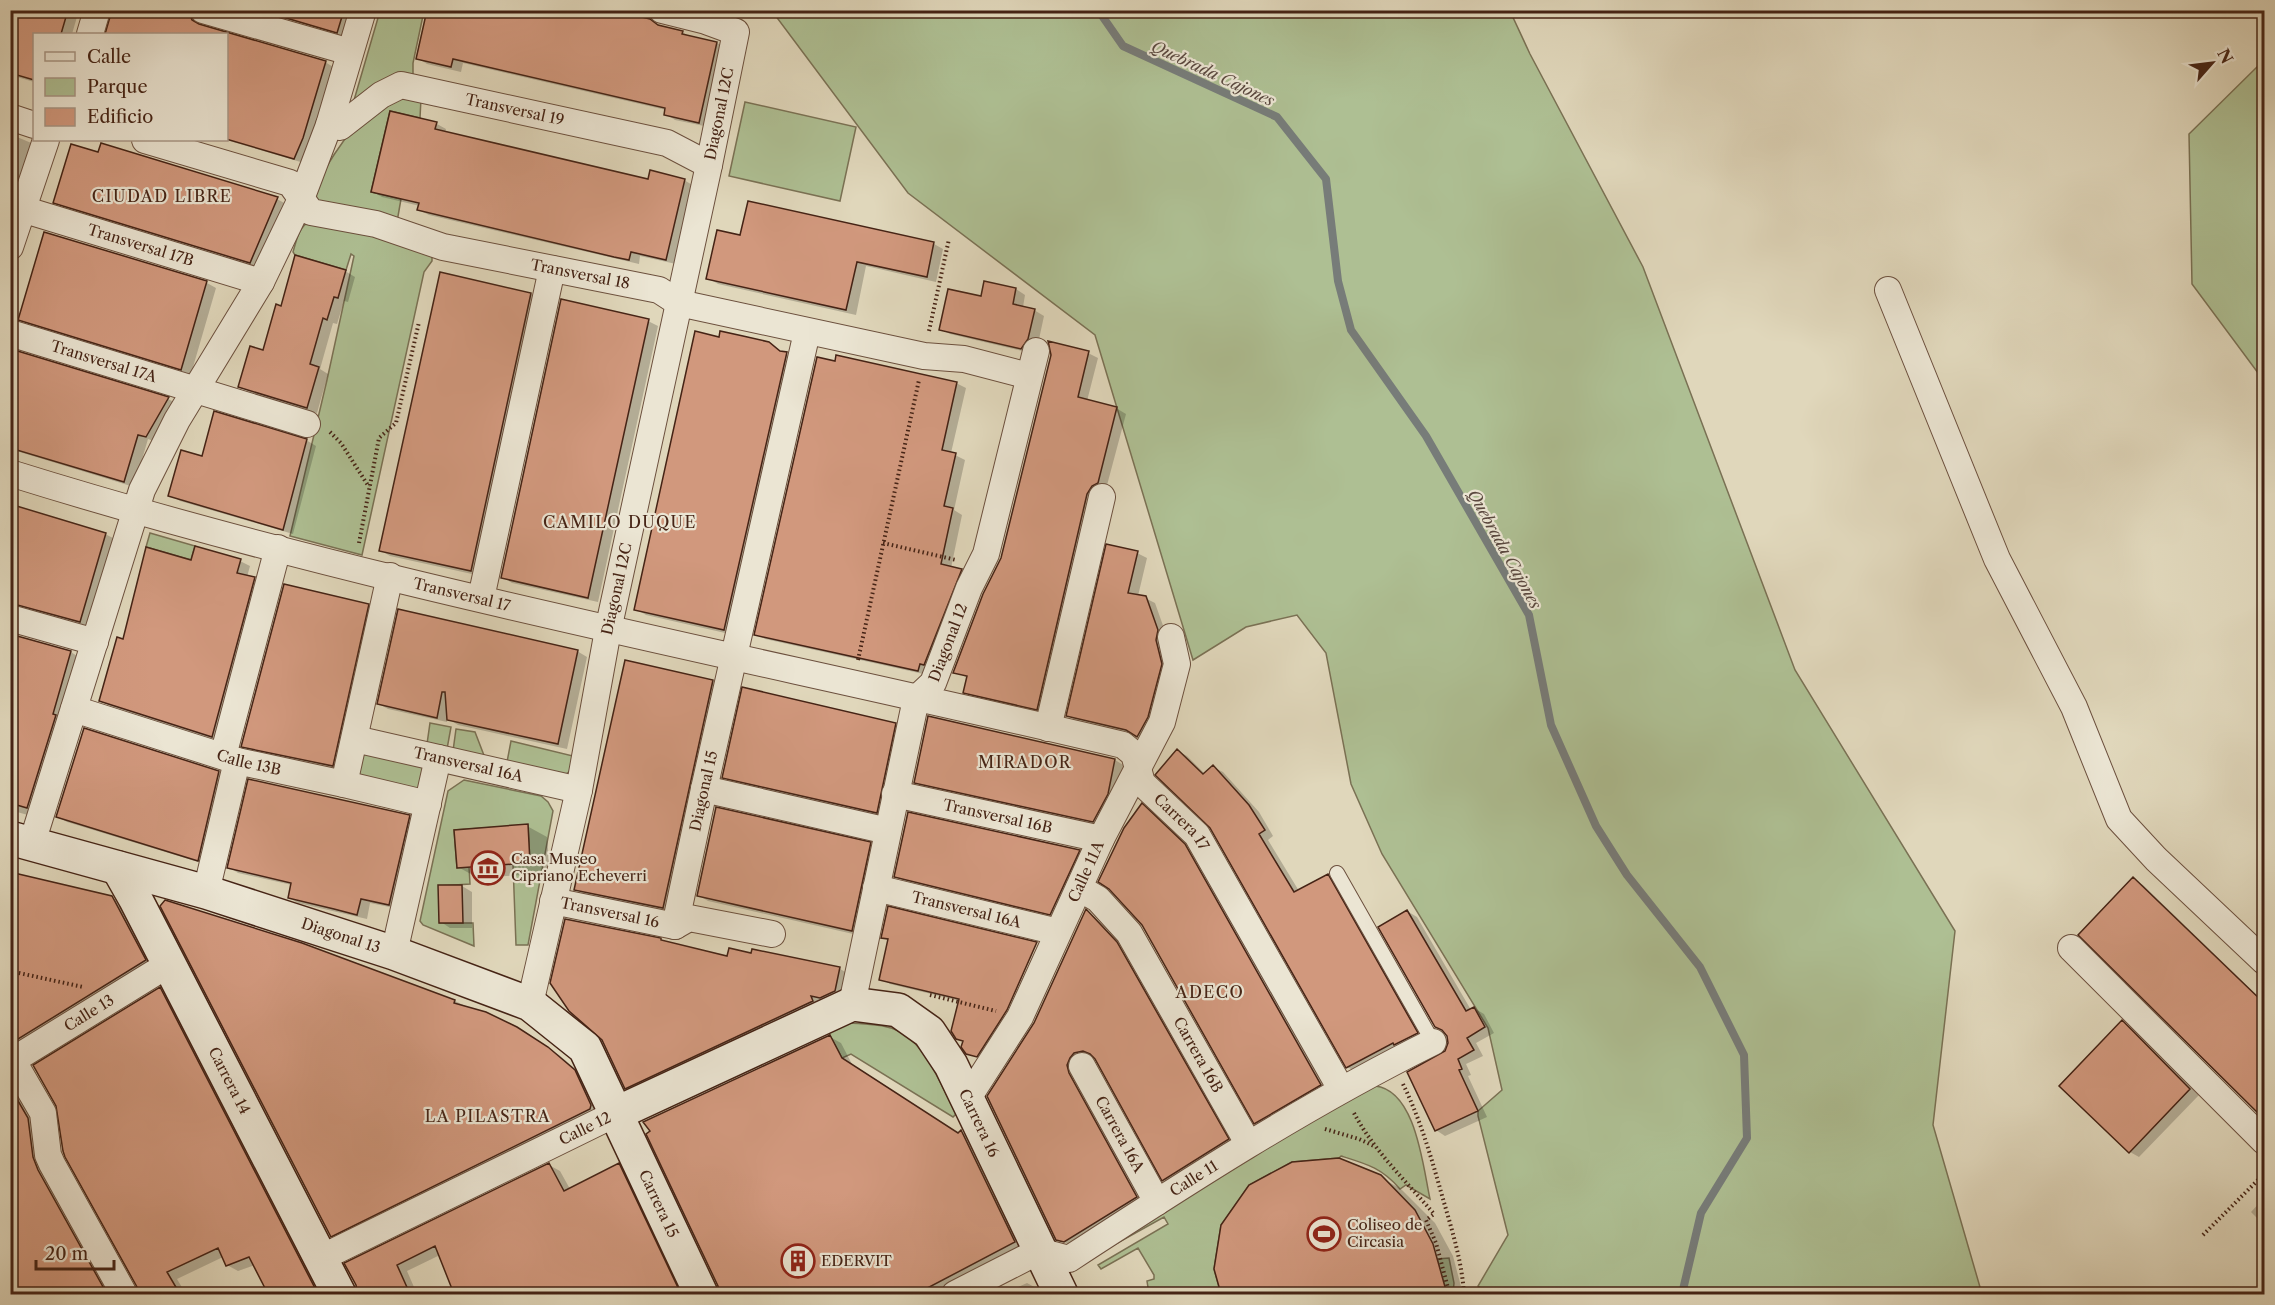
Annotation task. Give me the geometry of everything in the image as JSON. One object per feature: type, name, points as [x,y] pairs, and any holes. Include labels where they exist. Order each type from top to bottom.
[{"type":"main road","name":"Diagonal 13","points":[[21,841],[206,892],[394,953],[530,1004],[585,1048],[615,1114]]},
{"type":"main road","name":"Carrera 14","points":[[118,868],[339,1294]]},
{"type":"main road","name":"Carrera 16","points":[[852,1004],[898,1010],[929,1032],[951,1065],[968,1098],[1061,1294]]},
{"type":"main road","name":"Calle 12","points":[[615,1114],[852,1004]]},
{"type":"main road","name":"Carrera 15","points":[[615,1114],[701,1294]]},
{"type":"street","points":[[90,33],[97,10]]},
{"type":"street","points":[[203,10],[350,52]]},
{"type":"street","points":[[21,841],[74,709],[142,490],[195,391],[261,282],[301,199],[329,125],[363,10]]},
{"type":"street","name":"Diagonal 12C","points":[[530,1004],[579,790],[608,630],[736,32],[706,21],[662,10]]},
{"type":"street","name":"Transversal 19","points":[[329,125],[340,127],[381,95],[401,85],[667,143],[709,165]]},
{"type":"street","points":[[10,117],[33,124]]},
{"type":"street","points":[[10,247],[46,141]]},
{"type":"street","name":"Transversal 18","points":[[148,141],[290,183],[311,212],[376,224],[443,247],[659,290],[679,303],[924,356],[964,359],[1029,376]]},
{"type":"street","name":"Transversal 17B","points":[[22,209],[261,282]]},
{"type":"street","points":[[481,598],[552,269]]},
{"type":"street","points":[[1888,290],[1997,559],[2074,707],[2119,819],[2156,859],[2265,961]]},
{"type":"street","name":"Diagonal 15","points":[[675,926],[807,332]]},
{"type":"street","name":"Transversal 17A","points":[[10,333],[195,391]]},
{"type":"street","name":"Diagonal 12","points":[[852,1004],[916,699],[933,683],[969,588],[986,554],[1036,351]]},
{"type":"street","points":[[195,391],[307,424]]},
{"type":"street","name":"Transversal 17","points":[[10,473],[134,512],[390,576],[608,630],[734,656],[916,699]]},
{"type":"street","points":[[1048,728],[1102,497]]},
{"type":"street","points":[[206,892],[230,759],[278,548]]},
{"type":"street","points":[[344,784],[356,739],[390,576]]},
{"type":"street","points":[[10,618],[95,642]]},
{"type":"street","name":"Calle 11A","points":[[968,1098],[1020,1017],[1101,839],[1162,722],[1177,664],[1171,637]]},
{"type":"street","name":"Carrera 17","points":[[916,699],[1123,745],[1134,754],[1142,783],[1197,835],[1341,1089]]},
{"type":"street","name":"Calle 13B","points":[[74,709],[230,759],[428,804]]},
{"type":"street","name":"Transversal 16A","points":[[356,739],[579,790]]},
{"type":"street","points":[[394,953],[438,758]]},
{"type":"street","points":[[704,789],[888,831]]},
{"type":"street","name":"Transversal 16B","points":[[896,794],[1101,839]]},
{"type":"street","name":"Transversal 16A","points":[[876,888],[1058,932]]},
{"type":"street","name":"Carrera 16B","points":[[1079,888],[1098,899],[1129,933],[1248,1143]]},
{"type":"street","name":"Transversal 16","points":[[553,901],[675,926],[689,918],[772,934]]},
{"type":"street","points":[[2072,948],[2265,1141]]},
{"type":"street","name":"Calle 13","points":[[12,1061],[169,964]]},
{"type":"street","name":"Calle 11","points":[[1039,1251],[1069,1259],[1248,1143],[1341,1089],[1433,1042]]},
{"type":"street","points":[[12,1061],[43,1113],[48,1155],[52,1164],[124,1294]]},
{"type":"street","name":"Carrera 16A","points":[[1082,1066],[1156,1202]]},
{"type":"street","name":"Calle 12","points":[[321,1258],[615,1114]]},
{"type":"street","points":[[956,1294],[1039,1251]]},
{"type":"lane","points":[[1337,873],[1433,1042]]},
{"type":"path","points":[[853,684],[949,239]]},
{"type":"path","points":[[354,567],[379,438],[396,423],[419,322]]},
{"type":"path","points":[[307,424],[329,432],[341,443],[370,487]]},
{"type":"path","points":[[883,543],[980,566]]},
{"type":"path","points":[[10,971],[83,986],[106,1003]]},
{"type":"path","points":[[927,994],[1020,1017]]},
{"type":"path","points":[[1393,1062],[1410,1097],[1430,1152],[1454,1236],[1464,1294]]},
{"type":"path","points":[[1341,1089],[1375,1147],[1434,1214],[1426,1220],[1436,1243],[1448,1288],[1447,1294]]},
{"type":"path","points":[[1294,1116],[1299,1124],[1359,1138],[1375,1147]]},
{"type":"path","points":[[2203,1235],[2265,1174]]},
{"type":"green space","points":[[380,11],[424,11],[413,63],[413,76],[352,107]]},
{"type":"green space","points":[[772,11],[1510,11],[1530,54],[1643,267],[1795,670],[1955,931],[1933,1125],[1982,1294],[1490,1294],[1478,1286],[1508,1235],[1478,1116],[1478,1111],[1502,1090],[1488,1028],[1382,854],[1351,784],[1326,653],[1297,615],[1246,627],[1193,660],[1095,335],[908,193]]},
{"type":"green space","points":[[2264,18],[2264,381],[2192,284],[2189,134],[2258,66]]},
{"type":"green space","points":[[400,96],[421,98],[420,118],[390,111],[371,192],[401,199],[397,222],[316,203],[315,194],[319,182],[344,140],[371,111]]},
{"type":"green space","points":[[745,102],[856,127],[840,201],[729,176]]},
{"type":"green space","points":[[309,222],[335,224],[432,256],[432,261],[424,272],[362,555],[290,536],[354,256],[351,254],[346,270],[295,255],[293,252],[298,235]]},
{"type":"green space","points":[[150,533],[195,546],[191,560],[146,547]]},
{"type":"green space","points":[[430,723],[451,727],[447,749],[427,744]]},
{"type":"green space","points":[[456,729],[475,732],[485,758],[453,751]]},
{"type":"green space","points":[[511,741],[573,756],[571,770],[565,775],[507,762]]},
{"type":"green space","points":[[361,753],[423,763],[423,791],[358,775]]},
{"type":"green space","points":[[464,780],[541,796],[553,811],[528,945],[516,945],[513,864],[530,862],[528,825],[454,830],[457,868],[469,867],[470,884],[439,886],[440,923],[473,923],[474,946],[423,925],[420,921],[448,791]]},
{"type":"green space","points":[[849,1023],[887,1027],[911,1040],[921,1050],[937,1075],[956,1114],[953,1117],[851,1054],[842,1058],[827,1030]]},
{"type":"green space","points":[[1375,1086],[1389,1091],[1400,1101],[1409,1115],[1420,1150],[1430,1199],[1406,1185],[1400,1189],[1387,1176],[1374,1168],[1341,1156],[1292,1162],[1249,1185],[1221,1225],[1214,1269],[1221,1294],[1149,1294],[1147,1281],[1154,1279],[1154,1275],[1138,1248],[1101,1269],[1098,1265],[1168,1224],[1164,1217],[1085,1261],[1253,1152]]},
{"type":"green space","points":[[1449,1258],[1454,1283],[1453,1294],[1444,1294],[1445,1288],[1437,1259]]},
{"type":"building","points":[[10,10],[68,10],[61,33],[33,33],[33,80],[10,73]]},
{"type":"building","points":[[112,10],[188,10],[192,20],[199,24],[326,61],[303,138],[294,159],[228,140],[228,33],[105,33]]},
{"type":"building","points":[[259,10],[344,10],[337,33]]},
{"type":"building","points":[[427,10],[614,10],[650,19],[658,25],[683,31],[682,34],[717,42],[699,123],[664,115],[665,108],[453,59],[451,67],[416,59]]},
{"type":"building","points":[[390,111],[437,122],[435,129],[648,179],[650,170],[685,179],[666,260],[631,252],[629,260],[614,257],[417,210],[419,203],[371,192]]},
{"type":"building","points":[[101,143],[278,197],[250,263],[53,203],[71,144],[98,152]]},
{"type":"building","points":[[748,201],[934,242],[927,277],[857,262],[846,310],[706,279],[717,230],[740,235]]},
{"type":"building","points":[[44,232],[207,281],[181,370],[18,320]]},
{"type":"building","points":[[295,255],[346,270],[338,298],[334,297],[327,320],[323,318],[310,364],[319,367],[307,408],[238,387],[250,346],[263,350],[276,304],[281,306]]},
{"type":"building","points":[[440,272],[531,293],[471,571],[379,551]]},
{"type":"building","points":[[984,281],[1016,288],[1013,304],[1035,309],[1028,339],[1021,349],[939,330],[948,289],[981,296]]},
{"type":"building","points":[[561,299],[649,319],[588,598],[501,578]]},
{"type":"building","points":[[695,331],[719,337],[720,331],[743,336],[769,342],[780,351],[787,352],[724,630],[634,610]]},
{"type":"building","points":[[1048,341],[1089,351],[1078,397],[1117,407],[1098,483],[1092,486],[1087,494],[1037,710],[963,693],[967,676],[953,673],[983,594],[1001,558],[1051,355]]},
{"type":"building","points":[[11,349],[169,397],[146,437],[138,435],[124,482],[10,448]]},
{"type":"building","points":[[836,355],[957,382],[942,450],[956,453],[944,506],[953,508],[941,564],[962,569],[924,665],[920,664],[918,671],[754,635],[817,357],[835,361]]},
{"type":"building","points":[[214,411],[307,439],[283,530],[168,496],[181,450],[202,456]]},
{"type":"building","points":[[10,504],[106,533],[80,622],[10,603]]},
{"type":"building","points":[[1106,544],[1138,551],[1128,593],[1146,596],[1158,630],[1156,640],[1162,664],[1148,717],[1137,737],[1126,730],[1066,716]]},
{"type":"building","points":[[195,546],[241,559],[237,573],[255,577],[212,737],[99,701],[117,637],[123,639],[146,547],[191,560]]},
{"type":"building","points":[[284,584],[369,604],[333,766],[241,747]]},
{"type":"building","points":[[398,609],[578,650],[558,744],[447,720],[445,692],[442,692],[437,718],[377,704]]},
{"type":"building","points":[[10,634],[71,651],[53,714],[56,715],[27,808],[10,803]]},
{"type":"building","points":[[625,660],[713,680],[663,908],[574,890]]},
{"type":"building","points":[[742,687],[896,723],[877,813],[722,778]]},
{"type":"building","points":[[928,716],[1115,759],[1108,794],[1093,822],[914,783]]},
{"type":"building","points":[[84,728],[219,771],[198,861],[56,817]]},
{"type":"building","points":[[1177,749],[1203,774],[1213,765],[1249,805],[1265,830],[1259,834],[1294,892],[1328,874],[1418,1033],[1394,1045],[1393,1043],[1346,1068],[1210,828],[1155,775]]},
{"type":"building","points":[[248,779],[410,815],[389,905],[361,899],[357,915],[288,898],[291,883],[227,868]]},
{"type":"building","points":[[1142,803],[1185,844],[1321,1085],[1254,1124],[1142,925],[1109,889],[1098,882],[1124,828]]},
{"type":"building","points":[[716,807],[871,842],[852,931],[697,896]]},
{"type":"building","points":[[908,812],[1080,850],[1050,915],[894,877]]},
{"type":"building","points":[[528,824],[530,863],[457,868],[454,830]]},
{"type":"building","points":[[10,872],[112,896],[146,960],[10,1044]]},
{"type":"building","points":[[2133,877],[2265,1004],[2265,1120],[2078,935]]},
{"type":"building","points":[[438,885],[462,885],[463,923],[439,923]]},
{"type":"building","points":[[165,900],[302,943],[455,1000],[454,1003],[486,1012],[517,1027],[548,1047],[575,1070],[591,1105],[590,1109],[331,1237],[160,906]]},
{"type":"building","points":[[888,906],[1037,942],[1007,1010],[977,1057],[966,1054],[961,1047],[963,1041],[956,1039],[951,1031],[959,999],[879,980],[888,939],[881,938]]},
{"type":"building","points":[[1086,909],[1117,942],[1229,1139],[1162,1181],[1095,1059],[1083,1051],[1074,1053],[1067,1065],[1069,1073],[1137,1197],[1064,1242],[1056,1240],[987,1096],[1034,1023]]},
{"type":"building","points":[[1407,910],[1466,1011],[1474,1007],[1485,1027],[1467,1038],[1474,1050],[1458,1059],[1462,1069],[1459,1070],[1478,1111],[1435,1131],[1407,1072],[1445,1051],[1448,1043],[1447,1036],[1435,1027],[1378,927]]},
{"type":"building","points":[[565,919],[661,938],[661,940],[727,956],[729,948],[751,953],[752,949],[840,967],[835,991],[820,998],[811,996],[813,1001],[625,1089],[602,1040],[569,1011],[550,983]]},
{"type":"building","points":[[160,987],[318,1294],[268,1294],[249,1257],[226,1266],[218,1248],[167,1272],[180,1294],[139,1294],[65,1157],[56,1106],[33,1065]]},
{"type":"building","points":[[2122,1020],[2190,1089],[2129,1153],[2059,1086]]},
{"type":"building","points":[[830,1035],[842,1058],[958,1133],[961,1130],[1015,1242],[916,1294],[720,1294],[646,1134],[650,1131],[643,1122]]},
{"type":"building","points":[[10,1087],[28,1118],[33,1157],[38,1170],[107,1294],[10,1294]]},
{"type":"building","name":"Coliseo de Circasia","points":[[1339,1158],[1381,1175],[1415,1210],[1433,1244],[1447,1294],[1221,1294],[1214,1269],[1221,1225],[1249,1185],[1292,1162]]},
{"type":"building","points":[[549,1163],[564,1191],[619,1163],[681,1294],[454,1294],[435,1246],[397,1265],[410,1294],[358,1294],[356,1285],[344,1263]]},
{"type":"waterway","name":"Quebrada Cajones","points":[[1098,10],[1123,46],[1277,117],[1326,179],[1338,281],[1351,330],[1426,436],[1529,615],[1551,725],[1596,826],[1627,875],[1700,967],[1744,1055],[1747,1138],[1701,1213],[1682,1294]]},
{"type":"place","name":"Casa Museo Cipriano Echeverri","points":[[488,868]]},
{"type":"place","name":"Coliseo de Circasia","points":[[1324,1234]]},
{"type":"place","name":"EDERVIT","points":[[798,1261]]},
{"type":"district","name":"CIUDAD LIBRE","points":[[162,196]]},
{"type":"district","name":"CAMILO DUQUE","points":[[620,522]]},
{"type":"district","name":"MIRADOR","points":[[1025,762]]},
{"type":"district","name":"ADECO","points":[[1210,992]]},
{"type":"district","name":"LA PILASTRA","points":[[488,1116]]}]
